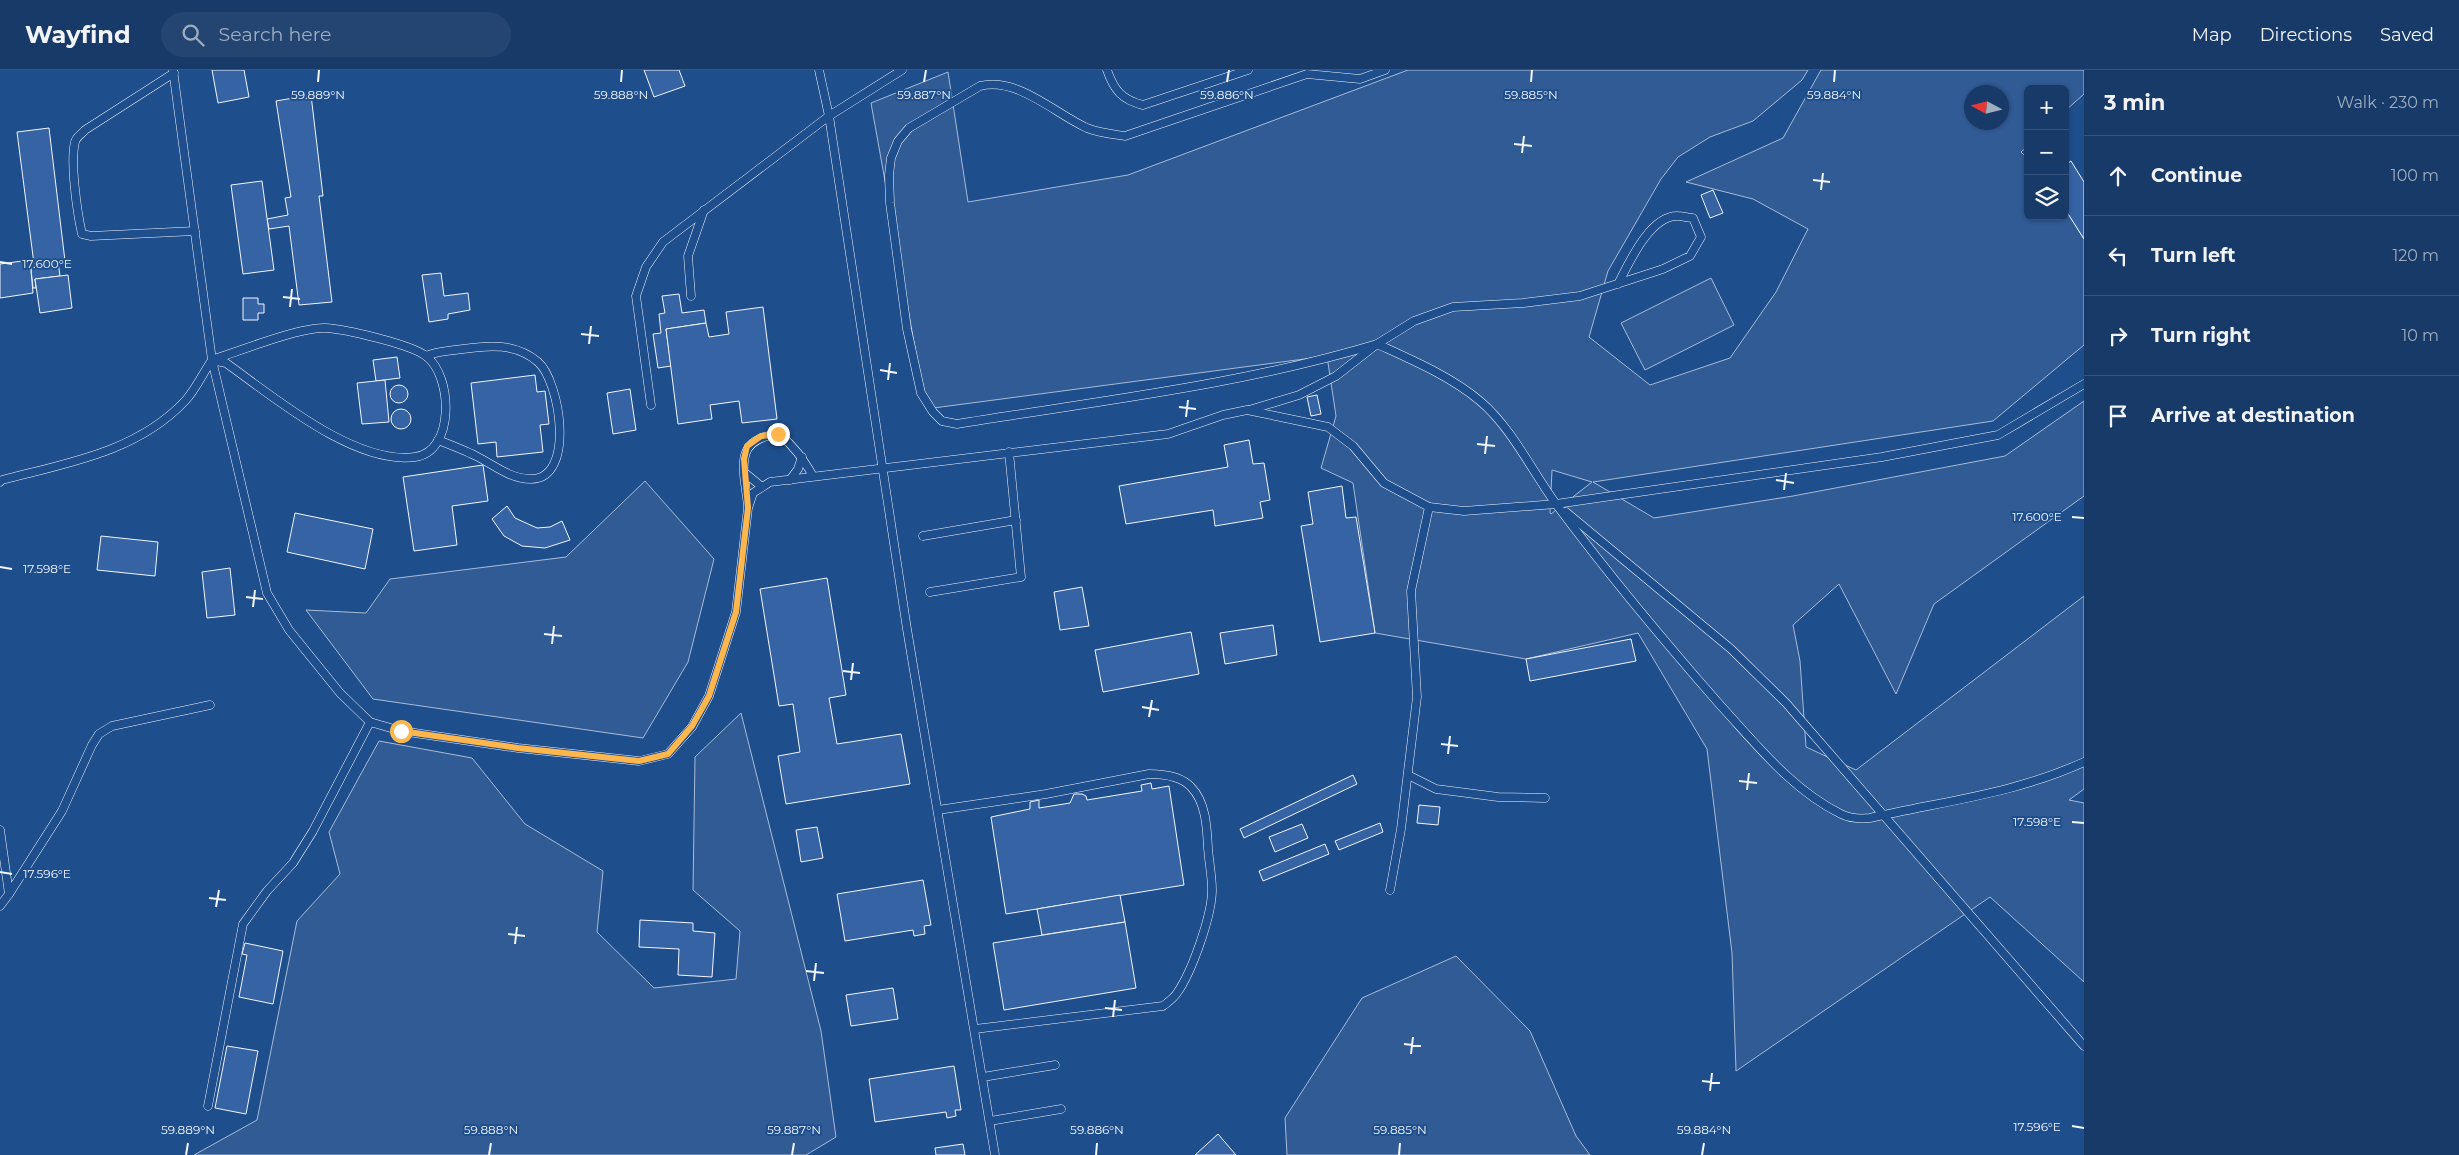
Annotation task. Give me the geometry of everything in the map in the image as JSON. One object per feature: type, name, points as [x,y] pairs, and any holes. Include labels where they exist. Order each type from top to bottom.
[{"type":"lane","points":[[819,70],[829,116],[907,629],[995,1155]]},
{"type":"lane","points":[[651,405],[636,296],[646,267],[663,242],[829,116],[902,70]]},
{"type":"lane","points":[[1108,70],[1118,92],[1130,102],[1143,105],[1248,70]]},
{"type":"lane","points":[[1385,70],[1360,79],[1307,74],[1125,136],[1100,133],[1016,89],[989,84],[980,86],[910,128],[898,141],[891,158],[888,175],[890,203],[907,328],[921,392],[933,412],[942,421],[957,424],[1261,374],[1320,361],[1377,344],[1450,380],[1480,401],[1505,427],[1556,504],[1656,633],[1782,772],[1826,806],[1854,819],[1883,815],[2006,791],[2054,776],[2084,762]]},
{"type":"lane","points":[[194,231],[91,236],[82,234],[79,220],[74,155],[75,139],[85,130],[173,72],[212,360],[266,593],[289,630],[317,666],[340,693],[370,722],[401,731],[518,748],[639,761],[668,754],[692,726],[709,696],[736,612],[748,508],[753,493],[770,482],[1168,434],[1223,414],[1247,410],[1299,395],[1336,376],[1377,344],[1414,322],[1453,306],[1523,303],[1580,296],[1618,284],[1663,269],[1690,256],[1701,237],[1693,218],[1676,215],[1654,225],[1636,250],[1618,284]]},
{"type":"lane","points":[[691,296],[688,256],[704,210]]},
{"type":"lane","points":[[0,482],[84,459],[142,436],[185,400],[212,360],[302,332],[323,328],[342,330],[400,345],[426,356],[439,370],[446,397],[443,431],[432,449],[417,457],[396,457],[359,447],[332,436],[226,363],[212,360]]},
{"type":"lane","points":[[426,356],[434,352],[489,344],[514,348],[539,362],[551,384],[560,429],[560,446],[555,462],[546,475],[533,479],[507,474],[475,455],[438,440]]},
{"type":"lane","points":[[1247,410],[1328,427],[1353,446],[1384,483],[1429,507],[1464,511],[1556,504],[1882,457],[1998,436],[2084,384]]},
{"type":"lane","points":[[748,508],[744,459],[747,446],[761,436],[778,434],[802,457],[813,476]]},
{"type":"lane","points":[[930,592],[1022,577],[1010,452]]},
{"type":"lane","points":[[790,480],[798,469],[802,457]]},
{"type":"lane","points":[[744,472],[748,478],[762,487]]},
{"type":"lane","points":[[1556,504],[1731,649],[1786,703],[2084,1046]]},
{"type":"lane","points":[[1390,890],[1408,775],[1417,697],[1411,591],[1429,507]]},
{"type":"lane","points":[[923,536],[1016,520]]},
{"type":"lane","points":[[0,906],[62,811],[92,745],[100,734],[112,726],[210,705]]},
{"type":"lane","points":[[208,1106],[243,924],[267,890],[293,863],[313,831],[370,722]]},
{"type":"lane","points":[[938,810],[1046,794],[1149,774],[1163,774],[1179,779],[1192,787],[1202,806],[1207,825],[1212,891],[1208,914],[1189,974],[1176,995],[1163,1006],[975,1029]]},
{"type":"lane","points":[[1408,775],[1436,789],[1498,797],[1545,798]]},
{"type":"lane","points":[[0,830],[9,894]]},
{"type":"lane","points":[[983,1077],[1056,1065]]},
{"type":"lane","points":[[990,1121],[1061,1110]]},
{"type":"shaded area","points":[[1408,70],[1808,70],[1802,80],[1753,121],[1710,137],[1678,157],[1661,179],[1608,271],[1589,337],[1650,385],[1730,358],[1776,292],[1808,229],[1753,199],[1686,182],[1783,138],[1821,70],[2084,70],[2084,94],[2069,107],[2069,85],[2024,85],[2024,149],[2021,152],[2024,155],[2024,220],[2069,220],[2069,215],[2084,239],[2084,345],[1993,421],[1593,482],[1654,518],[1793,496],[2005,456],[2084,401],[2084,496],[1934,604],[1896,694],[1839,584],[1793,625],[1800,661],[1806,747],[1856,770],[2084,596],[2084,789],[2069,800],[2084,803],[2084,982],[1990,897],[1736,1071],[1732,953],[1707,749],[1638,633],[1526,659],[1375,633],[1353,483],[1321,468],[1336,416],[1327,356],[926,409],[871,103],[948,72],[968,202],[1128,175]],"holes":[[[1552,470],[1592,482],[1551,514],[1550,513]]]},
{"type":"shaded area","points":[[1711,278],[1734,325],[1645,370],[1621,323]]},
{"type":"shaded area","points":[[645,481],[714,559],[688,662],[643,738],[373,699],[306,610],[366,613],[390,579],[566,557]]},
{"type":"shaded area","points":[[741,713],[821,1031],[836,1137],[806,1155],[194,1155],[257,1120],[297,921],[340,874],[329,832],[379,741],[472,758],[525,824],[603,871],[597,932],[654,988],[736,979],[740,931],[693,890],[695,757]]},
{"type":"shaded area","points":[[1456,956],[1530,1031],[1576,1136],[1590,1155],[1287,1155],[1285,1118],[1362,998]]},
{"type":"building","points":[[212,70],[244,70],[249,97],[218,103]]},
{"type":"building","points":[[644,70],[679,70],[685,86],[654,97]]},
{"type":"building","points":[[311,95],[323,196],[319,196],[332,302],[299,305],[289,226],[269,229],[267,219],[288,215],[285,198],[291,197],[276,101]]},
{"type":"building","points":[[49,128],[65,261],[34,264],[17,132]]},
{"type":"building","points":[[2071,161],[2084,182],[2084,239],[2069,215],[2069,162]]},
{"type":"building","points":[[262,181],[274,270],[243,274],[231,185]]},
{"type":"building","points":[[1713,190],[1723,213],[1710,218],[1701,195]]},
{"type":"building","points":[[30,260],[33,260],[34,264],[58,261],[60,276],[35,279],[36,288],[33,288]]},
{"type":"building","points":[[30,260],[33,293],[0,298],[0,264]]},
{"type":"building","points":[[441,273],[444,296],[468,293],[470,310],[448,314],[448,319],[429,322],[422,275]]},
{"type":"building","points":[[68,275],[72,308],[40,313],[35,279]]},
{"type":"building","points":[[679,294],[682,313],[704,310],[706,323],[666,329],[671,366],[658,368],[653,334],[661,333],[659,314],[665,313],[662,296]]},
{"type":"building","points":[[243,298],[258,298],[258,304],[264,304],[264,313],[258,313],[258,320],[243,320]]},
{"type":"building","points":[[763,307],[777,419],[742,423],[739,401],[710,405],[712,419],[678,424],[666,329],[706,323],[709,337],[729,334],[726,312]]},
{"type":"building","points":[[397,357],[400,378],[376,381],[373,360]]},
{"type":"building","points":[[535,375],[537,392],[545,391],[549,424],[540,425],[543,452],[497,457],[496,442],[478,444],[471,383]]},
{"type":"building","points":[[385,380],[389,422],[362,424],[357,383]]},
{"type":"building","points":[[395,385],[403,385],[408,390],[406,401],[395,403],[390,398],[390,390]]},
{"type":"building","points":[[630,389],[636,430],[613,434],[607,393]]},
{"type":"building","points":[[1317,395],[1321,414],[1311,416],[1307,397]]},
{"type":"building","points":[[401,409],[408,412],[411,419],[408,426],[401,429],[394,426],[391,419],[394,412]]},
{"type":"building","points":[[1249,440],[1253,464],[1264,463],[1270,500],[1260,502],[1263,518],[1215,526],[1213,510],[1126,524],[1119,486],[1228,467],[1224,445]]},
{"type":"building","points":[[483,465],[488,501],[452,506],[457,545],[414,551],[403,477]]},
{"type":"building","points":[[1342,486],[1346,518],[1356,517],[1375,633],[1320,642],[1301,526],[1313,524],[1308,492]]},
{"type":"building","points":[[507,506],[515,518],[537,528],[550,527],[562,521],[570,540],[545,548],[522,546],[504,536],[492,519]]},
{"type":"building","points":[[295,513],[373,529],[365,569],[287,552]]},
{"type":"building","points":[[101,536],[158,542],[155,576],[97,570]]},
{"type":"building","points":[[230,568],[235,615],[207,618],[202,572]]},
{"type":"building","points":[[827,578],[846,695],[829,698],[837,744],[901,734],[910,784],[786,804],[778,756],[800,752],[793,704],[779,706],[760,589]]},
{"type":"building","points":[[1082,587],[1089,626],[1060,630],[1054,592]]},
{"type":"building","points":[[1273,625],[1277,655],[1225,664],[1220,633]]},
{"type":"building","points":[[1191,632],[1199,674],[1103,692],[1095,650]]},
{"type":"building","points":[[1631,639],[1636,661],[1530,681],[1526,659]]},
{"type":"building","points":[[1353,775],[1357,784],[1244,838],[1240,829]]},
{"type":"building","points":[[1151,783],[1152,789],[1169,786],[1184,885],[1006,914],[991,817],[1030,809],[1030,802],[1039,800],[1039,808],[1070,803],[1074,794],[1082,794],[1086,796],[1087,800],[1142,791],[1141,785]]},
{"type":"building","points":[[1419,805],[1440,807],[1438,825],[1417,823]]},
{"type":"building","points":[[1380,823],[1383,832],[1339,850],[1335,841]]},
{"type":"building","points":[[1302,824],[1308,838],[1275,852],[1269,837]]},
{"type":"building","points":[[817,827],[823,858],[801,862],[796,830]]},
{"type":"building","points":[[1325,844],[1329,854],[1263,881],[1259,871]]},
{"type":"building","points":[[923,880],[931,925],[924,926],[925,934],[914,936],[913,930],[845,941],[837,894]]},
{"type":"building","points":[[1120,895],[1125,922],[1042,935],[1037,909]]},
{"type":"building","points":[[640,920],[693,923],[693,931],[715,933],[712,977],[678,975],[679,949],[639,947]]},
{"type":"building","points":[[1125,922],[1136,988],[1004,1010],[993,943]]},
{"type":"building","points":[[245,943],[283,951],[273,1004],[239,997],[247,955],[242,954]]},
{"type":"building","points":[[893,988],[898,1019],[851,1026],[846,995]]},
{"type":"building","points":[[227,1046],[258,1051],[246,1114],[215,1108]]},
{"type":"building","points":[[954,1066],[961,1110],[955,1110],[956,1116],[947,1118],[946,1112],[875,1122],[869,1079]]},
{"type":"building","points":[[1218,1134],[1236,1155],[1195,1155]]},
{"type":"building","points":[[963,1144],[965,1155],[936,1155],[935,1148]]},
{"type":"route","points":[[401,731],[518,748],[639,761],[668,754],[692,726],[709,696],[736,612],[748,508],[744,472],[747,446],[761,436],[778,434]]}]
